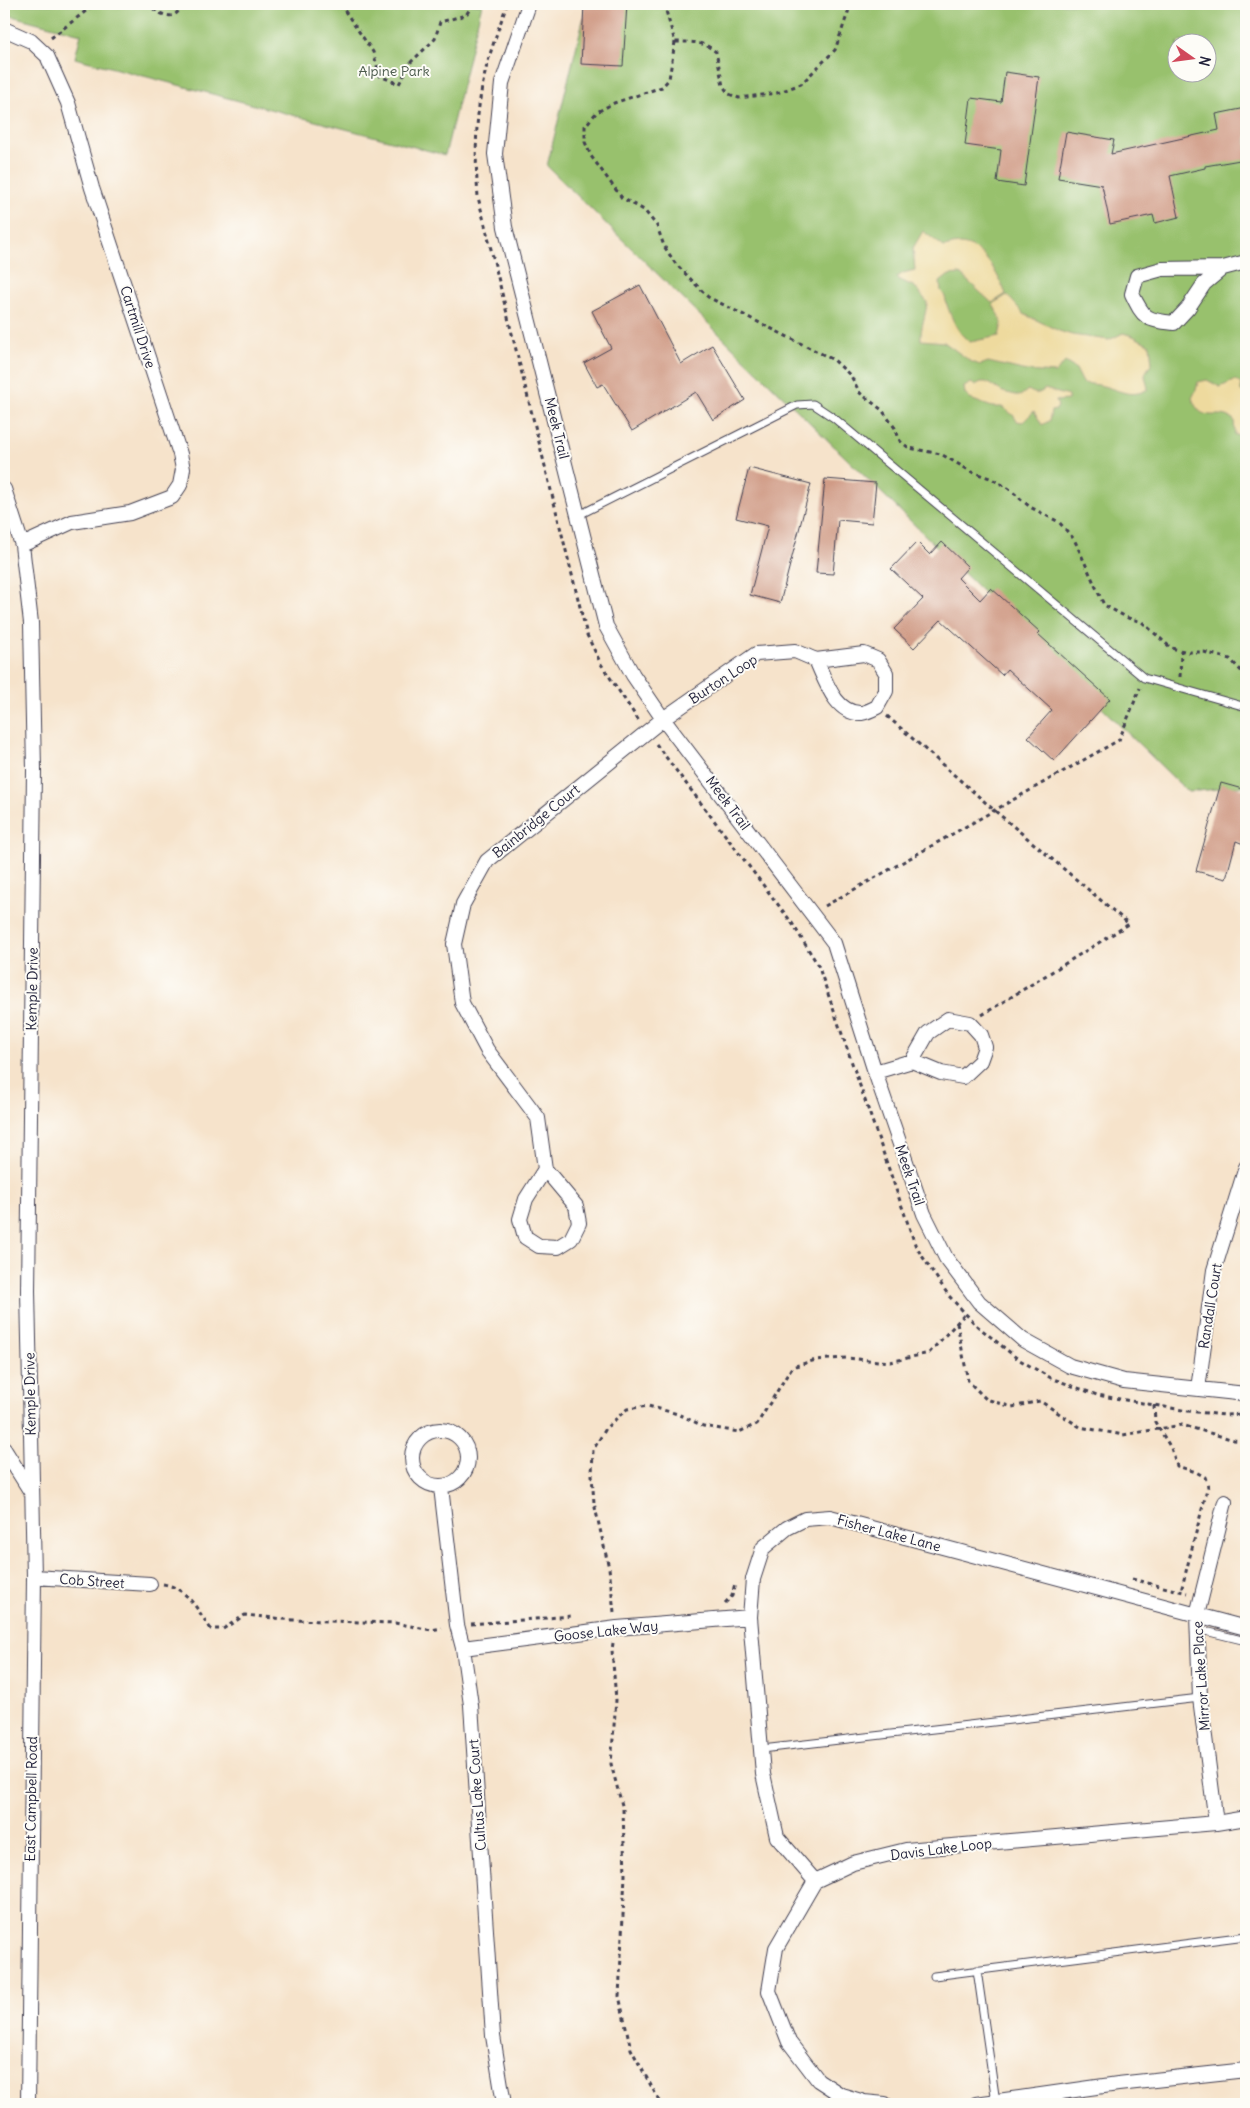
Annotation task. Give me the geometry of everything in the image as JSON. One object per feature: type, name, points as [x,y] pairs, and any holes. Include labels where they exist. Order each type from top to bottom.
[{"type":"street","name":"Meek Trail","points":[[529,4],[502,83],[495,154],[505,227],[606,626],[633,675],[663,719],[834,943],[875,1072],[924,1214],[946,1258],[979,1302],[1023,1340],[1070,1366],[1124,1381],[1246,1394]]},
{"type":"street","name":"Cartmill Drive","points":[[4,29],[31,41],[47,56],[68,103],[92,188],[180,454],[182,470],[180,485],[172,497],[130,513],[72,522],[22,545]]},
{"type":"street","points":[[1223,268],[1204,284],[1188,308],[1174,323],[1152,321],[1140,310],[1132,294],[1137,276],[1162,269],[1223,268],[1246,262]]},
{"type":"street","name":"Kemple Drive","points":[[4,489],[22,545],[31,623],[34,770],[28,1291],[31,1493]]},
{"type":"street","name":"Burton Loop","points":[[663,719],[756,654],[795,651],[816,660],[864,654],[878,660],[886,674],[886,690],[877,707]]},
{"type":"street","points":[[816,660],[835,699],[846,710],[863,713],[877,707]]},
{"type":"street","name":"Bainbridge Court","points":[[545,1169],[538,1118],[487,1050],[462,1003],[454,944],[463,904],[487,861],[663,719]]},
{"type":"street","points":[[875,1072],[912,1061],[941,1072],[963,1077],[980,1061],[985,1047],[981,1035],[970,1023],[948,1019],[928,1034],[912,1061]]},
{"type":"street","name":"Randall Court","points":[[1198,1388],[1214,1270],[1246,1168]]},
{"type":"street","points":[[545,1169],[576,1206],[578,1223],[571,1239],[558,1247],[539,1246],[525,1237],[520,1219],[526,1199],[545,1169]]},
{"type":"street","points":[[435,1430],[452,1432],[459,1437],[464,1443],[469,1459],[467,1468],[457,1481],[441,1487],[425,1483],[414,1470],[412,1462],[412,1453],[420,1438],[435,1430]]},
{"type":"street","points":[[4,1449],[31,1493]]},
{"type":"street","name":"Cultus Lake Court","points":[[441,1487],[457,1625],[463,1648],[471,1705],[493,2036],[504,2104]]},
{"type":"street","name":"East Campbell Road","points":[[28,2104],[34,1577],[31,1493]]},
{"type":"street","name":"Mirror Lake Place","points":[[1216,1823],[1200,1698],[1197,1622],[1225,1502]]},
{"type":"street","name":"Fisher Lake Lane","points":[[815,1881],[777,1837],[763,1774],[750,1617],[753,1579],[763,1548],[787,1528],[805,1519],[830,1518],[1197,1622],[1246,1628]]},
{"type":"street","name":"Cob Street","points":[[34,1577],[150,1584]]},
{"type":"street","name":"Goose Lake Way","points":[[463,1648],[616,1628],[750,1617]]},
{"type":"street","name":"Davis Lake Loop","points":[[815,1881],[853,1863],[906,1850],[1216,1823],[1246,1818]]},
{"type":"street","points":[[815,1881],[776,1948],[769,1991],[789,2042],[818,2080],[842,2095],[863,2103],[884,2104]]},
{"type":"street","points":[[976,2104],[1118,2084],[1246,2070]]},
{"type":"lane","points":[[579,514],[798,405],[813,404],[834,418],[1144,678],[1246,707]]},
{"type":"lane","name":"Fisher Lake Lane","points":[[1197,1622],[1246,1641]]},
{"type":"lane","points":[[762,1749],[1200,1698]]},
{"type":"lane","points":[[934,1976],[1246,1936]]},
{"type":"lane","points":[[977,1970],[991,2103]]},
{"type":"path","points":[[39,49],[58,31],[91,7],[99,4]]},
{"type":"path","points":[[147,4],[162,15],[172,15],[180,10],[182,4]]},
{"type":"path","points":[[340,4],[373,52],[380,76],[399,84],[412,62],[435,39],[440,22],[466,15],[472,4]]},
{"type":"path","points":[[664,4],[675,42],[669,79],[662,87],[614,103],[597,112],[585,126],[585,142],[591,156],[622,198],[644,210],[657,226],[664,246],[675,263],[708,297],[834,360],[851,376],[860,393],[882,410],[896,428],[900,441],[909,448],[941,454],[972,472],[990,478],[1008,488],[1030,507],[1059,522],[1074,538],[1104,605],[1128,618],[1142,622],[1171,648],[1181,651],[1204,652],[1230,659],[1246,676]]},
{"type":"path","points":[[675,42],[706,44],[716,52],[723,86],[729,94],[738,98],[777,92],[801,84],[835,50],[852,4]]},
{"type":"path","points":[[1180,689],[1181,651]]},
{"type":"path","points":[[812,914],[1119,740],[1144,678]]},
{"type":"path","points":[[877,707],[994,810],[1129,924],[970,1023]]},
{"type":"path","points":[[661,2104],[631,2050],[619,1996],[625,1875],[622,1809],[611,1764],[616,1700],[612,1650],[616,1628],[609,1568],[594,1503],[593,1450],[607,1427],[627,1409],[648,1406],[678,1414],[704,1426],[739,1432],[757,1424],[792,1367],[816,1360],[846,1358],[890,1362],[929,1353],[965,1314]]},
{"type":"path","points":[[957,1322],[968,1382],[986,1399],[1012,1408],[1040,1401],[1080,1427],[1123,1435],[1182,1425],[1234,1440],[1246,1441]]},
{"type":"path","points":[[1154,1405],[1155,1422],[1171,1448],[1177,1466],[1205,1477],[1208,1486],[1181,1591]]},
{"type":"path","points":[[720,1604],[726,1603],[732,1596],[737,1576]]},
{"type":"path","points":[[1125,1578],[1202,1597]]},
{"type":"path","points":[[150,1584],[160,1583],[181,1589],[194,1603],[211,1629],[223,1630],[244,1614],[293,1620],[394,1623],[431,1630],[457,1625],[575,1616]]},
{"type":"path","points":[[604,1614],[623,1612]]},
{"type":"green space","name":"Alpine Park","points":[[4,4],[482,4],[445,155],[75,58],[81,34],[4,14]]},
{"type":"green space","points":[[587,4],[1246,4],[1246,786],[1188,792],[547,166]]},
{"type":"sand","points":[[923,231],[944,247],[960,244],[969,246],[983,255],[999,278],[1006,294],[992,303],[960,274],[949,275],[940,282],[941,291],[945,296],[953,321],[962,335],[970,342],[999,336],[1002,323],[993,304],[1007,295],[1024,314],[1059,331],[1072,335],[1109,340],[1123,333],[1150,345],[1152,364],[1146,371],[1145,376],[1148,389],[1131,394],[1100,385],[1083,383],[1076,369],[1065,362],[1055,373],[1027,371],[988,362],[980,365],[970,361],[944,342],[921,340],[927,302],[915,287],[896,278],[903,273],[915,270],[913,248]]},
{"type":"sand","points":[[1207,380],[1220,387],[1236,380],[1241,384],[1241,391],[1246,393],[1246,436],[1235,435],[1234,420],[1222,415],[1205,414],[1196,407],[1192,398],[1198,382]]},
{"type":"sand","points":[[986,382],[1003,392],[1020,396],[1028,390],[1037,393],[1045,389],[1068,396],[1068,400],[1056,401],[1058,406],[1056,410],[1051,411],[1049,421],[1042,425],[1034,411],[1023,422],[1017,421],[1013,415],[1002,407],[992,407],[970,399],[965,394],[964,387],[971,383],[975,385]]},
{"type":"building","points":[[584,4],[627,4],[623,66],[581,64]]},
{"type":"building","points":[[1005,72],[1039,77],[1024,186],[997,182],[1001,150],[965,145],[971,98],[1001,102]]},
{"type":"building","points":[[1246,108],[1246,159],[1205,166],[1205,168],[1170,176],[1179,217],[1155,223],[1153,215],[1110,224],[1102,185],[1058,178],[1066,132],[1114,140],[1111,154],[1219,130],[1216,114]]},
{"type":"building","points":[[640,285],[681,364],[712,345],[745,400],[713,420],[696,392],[632,431],[603,384],[597,387],[584,363],[611,348],[592,311]]},
{"type":"building","points":[[749,468],[811,484],[780,603],[750,595],[768,526],[736,518]]},
{"type":"building","points":[[825,479],[876,483],[872,523],[838,520],[833,574],[816,573]]},
{"type":"building","points":[[917,542],[930,555],[942,542],[968,567],[958,578],[980,600],[991,588],[1040,632],[1038,634],[1110,699],[1054,761],[1028,737],[1052,710],[1007,669],[1002,675],[941,620],[914,648],[894,629],[923,599],[891,569]]},
{"type":"building","points":[[1221,783],[1246,790],[1246,845],[1236,841],[1226,879],[1196,871]]}]
